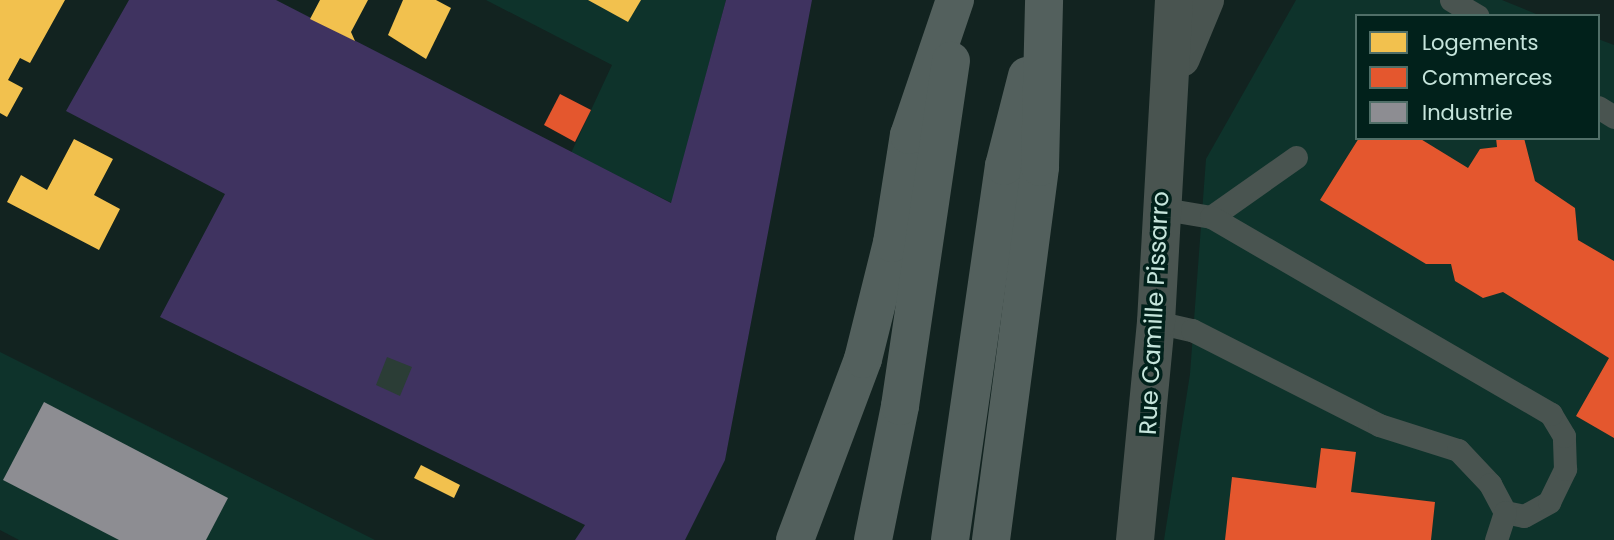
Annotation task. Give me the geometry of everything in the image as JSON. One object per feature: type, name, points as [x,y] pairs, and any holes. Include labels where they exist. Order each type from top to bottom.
[{"type":"highway","points":[[795,540],[863,359],[892,243],[909,135],[956,0]]},
{"type":"highway","points":[[873,540],[902,393],[956,0]]},
{"type":"highway","points":[[950,540],[1004,166],[1043,6]]},
{"type":"highway","points":[[991,540],[1040,167],[1043,6]]},
{"type":"street","name":"Rue Camille Pissarro","points":[[1135,540],[1156,322],[1158,208],[1170,86],[1174,0]]},
{"type":"street","name":"Rue Camille Pissarro","points":[[1170,86],[1205,0]]},
{"type":"lane","points":[[1451,0],[1475,14]]},
{"type":"lane","points":[[1211,217],[1296,157]]},
{"type":"lane","points":[[1158,208],[1211,217],[1551,414],[1564,436],[1565,469],[1549,502],[1524,516],[1505,512]]},
{"type":"lane","points":[[1156,322],[1192,330],[1379,425],[1458,450],[1490,484],[1505,512],[1496,540]]},
{"type":"shaded area","points":[[129,0],[276,0],[671,203],[726,0],[812,0],[725,460],[685,540],[575,540],[585,525],[160,317],[225,194],[66,111]]},
{"type":"shaded area","points":[[486,0],[726,0],[672,203],[571,153],[612,65]]},
{"type":"shaded area","points":[[1296,0],[1502,0],[1536,14],[1355,14],[1355,140],[1600,140],[1600,40],[1614,45],[1614,540],[1164,540],[1190,374],[1206,159]]},
{"type":"shaded area","points":[[0,352],[375,540],[19,540],[0,530]]},
{"type":"building: Logements","points":[[0,0],[65,0],[30,63],[20,58],[8,80],[23,88],[7,117],[0,113]]},
{"type":"building: Logements","points":[[320,0],[368,0],[351,32],[355,41],[310,19]]},
{"type":"building: Logements","points":[[403,0],[436,0],[451,8],[426,59],[388,35]]},
{"type":"building: Logements","points":[[588,0],[641,0],[628,22]]},
{"type":"building: Logements","points":[[74,139],[113,159],[94,195],[120,209],[99,250],[7,202],[21,175],[47,190]]},
{"type":"building: Logements","points":[[421,465],[460,485],[454,498],[414,478]]},
{"type":"building: Commerces","points":[[560,94],[591,110],[575,142],[544,125]]},
{"type":"building: Commerces","points":[[1358,140],[1422,140],[1468,168],[1480,149],[1497,147],[1496,140],[1525,140],[1535,181],[1575,208],[1578,240],[1614,261],[1614,438],[1576,416],[1609,358],[1503,292],[1483,298],[1455,281],[1451,264],[1426,264],[1320,200]]},
{"type":"building: Commerces","points":[[1321,448],[1356,452],[1351,492],[1435,502],[1431,540],[1225,540],[1232,477],[1316,488]]},
{"type":"building: Industrie","points":[[44,402],[228,498],[206,540],[119,540],[3,480]]},
{"type":"building: Autres","points":[[387,357],[412,367],[400,396],[376,385]]}]
